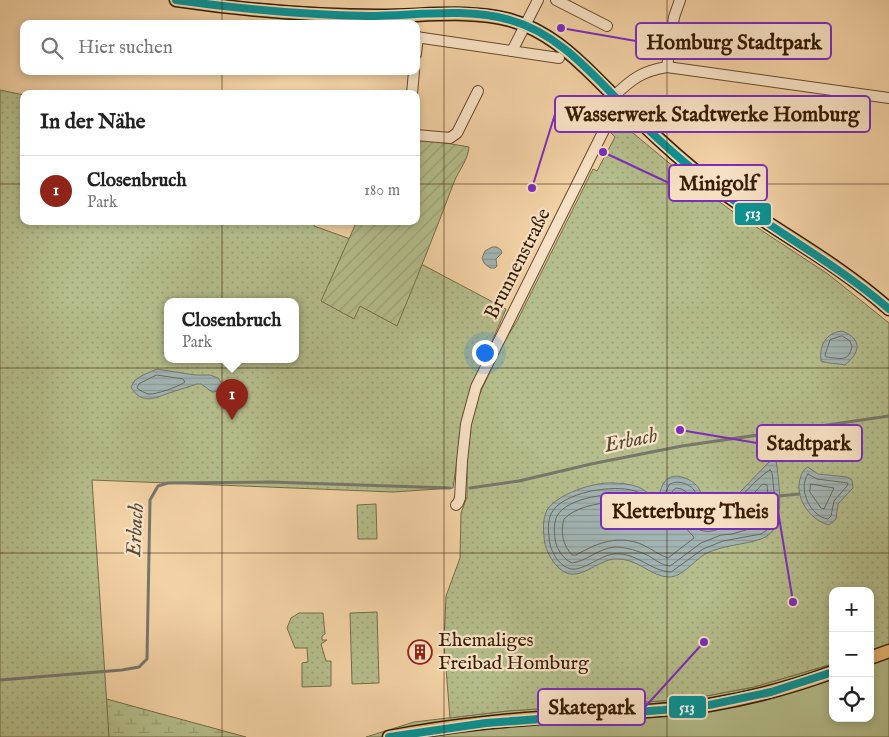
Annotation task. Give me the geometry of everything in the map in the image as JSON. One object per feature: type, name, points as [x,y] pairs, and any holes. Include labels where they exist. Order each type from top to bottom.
[{"type":"main road","points":[[176,0],[273,12],[380,20],[454,13],[482,14],[525,24],[558,44],[580,62],[658,140],[698,174],[757,217],[844,274],[889,309]]},
{"type":"main road","points":[[874,657],[889,651]]},
{"type":"main road","points":[[874,665],[889,661]]},
{"type":"main road","points":[[389,737],[501,720],[684,708],[740,699],[829,675]]},
{"type":"street","points":[[512,51],[538,0]]},
{"type":"street","points":[[556,0],[607,26]]},
{"type":"street","points":[[680,0],[674,17],[667,67],[889,98]]},
{"type":"street","points":[[420,37],[559,58]]},
{"type":"street","name":"Brunnenstraße","points":[[456,505],[460,498],[466,424],[476,387],[618,100],[630,80],[651,70],[667,67]]},
{"type":"street","points":[[412,90],[414,75]]},
{"type":"street","points":[[420,135],[450,138],[457,133],[478,91]]},
{"type":"green space","points":[[0,90],[20,94],[20,225],[314,225],[423,265],[506,309],[469,394],[453,488],[393,492],[92,480],[109,737],[0,737]]},
{"type":"green space","points":[[620,127],[627,128],[692,182],[732,211],[828,274],[889,323],[889,645],[874,650],[874,587],[829,587],[829,665],[754,687],[690,699],[507,711],[450,718],[444,644],[446,596],[460,558],[461,513],[467,497],[467,453],[473,408],[505,340],[517,321],[593,169],[597,171],[615,137],[610,132]]},
{"type":"green space","points":[[420,139],[469,147],[467,156],[454,182],[397,326],[360,306],[354,319],[321,301],[355,225],[420,225]]},
{"type":"green space","points":[[376,504],[377,539],[358,539],[357,505]]},
{"type":"green space","points":[[377,612],[379,683],[352,684],[350,613]]},
{"type":"green space","points":[[299,613],[323,613],[325,634],[322,636],[322,640],[327,640],[321,644],[326,661],[331,661],[331,686],[302,687],[302,663],[308,662],[307,648],[295,648],[287,628],[291,618]]},
{"type":"green space","points":[[889,645],[889,737],[366,737],[414,722],[507,711],[690,699],[754,687],[829,665],[829,722],[874,722],[874,650]]},
{"type":"green space","points":[[0,670],[246,737],[0,737]]},
{"type":"water","points":[[492,247],[497,247],[502,253],[496,259],[497,266],[495,268],[490,268],[484,263],[482,258],[485,251]]},
{"type":"water","points":[[842,331],[849,334],[856,342],[857,346],[854,356],[845,365],[821,361],[821,350],[825,341],[832,334]]},
{"type":"water","points":[[157,369],[195,375],[210,375],[218,378],[222,384],[214,392],[201,384],[197,384],[156,398],[147,399],[138,396],[131,387],[135,380]]},
{"type":"water","points":[[776,459],[780,504],[779,516],[770,534],[761,539],[720,548],[707,553],[684,571],[674,576],[669,577],[656,574],[624,559],[609,560],[581,573],[567,573],[557,566],[547,550],[543,526],[547,510],[559,499],[576,490],[604,483],[622,483],[640,488],[654,497],[659,495],[662,485],[667,479],[673,476],[683,477],[697,486],[701,494],[698,513],[703,519],[710,520],[714,519],[769,462]]},
{"type":"water","points":[[808,467],[818,474],[847,477],[852,480],[853,488],[838,504],[836,519],[829,525],[809,513],[801,499],[799,484],[803,471]]},
{"type":"waterway","name":"Erbach","points":[[470,488],[519,481],[591,464],[682,446],[889,416]]},
{"type":"waterway","points":[[776,431],[776,459]]},
{"type":"waterway","name":"Erbach","points":[[0,680],[122,670],[139,667],[147,659],[150,500],[158,486],[168,483],[270,482],[450,488]]},
{"type":"waterway","points":[[779,496],[799,494]]},
{"type":"transit line","name":"513","points":[[176,0],[296,13],[368,16],[439,13],[475,14],[493,16],[527,26],[544,34],[573,56],[656,137],[709,182],[845,275],[889,309]]},
{"type":"transit line","name":"513","points":[[389,737],[486,723],[709,705],[771,692],[829,673]]},
{"type":"place","name":"Homburg Stadtpark","points":[[561,28]]},
{"type":"place","name":"Minigolf","points":[[603,152]]},
{"type":"place","name":"Wasserwerk Stadtwerke Homburg","points":[[532,188]]},
{"type":"place","name":"Closenbruch","points":[[232,420]]},
{"type":"place","name":"Stadtpark","points":[[680,430]]},
{"type":"place","name":"Kletterburg Theis","points":[[793,602]]},
{"type":"place","name":"Skatepark","points":[[704,642]]},
{"type":"place","name":"Ehemaliges Freibad Homburg","points":[[420,652]]}]
